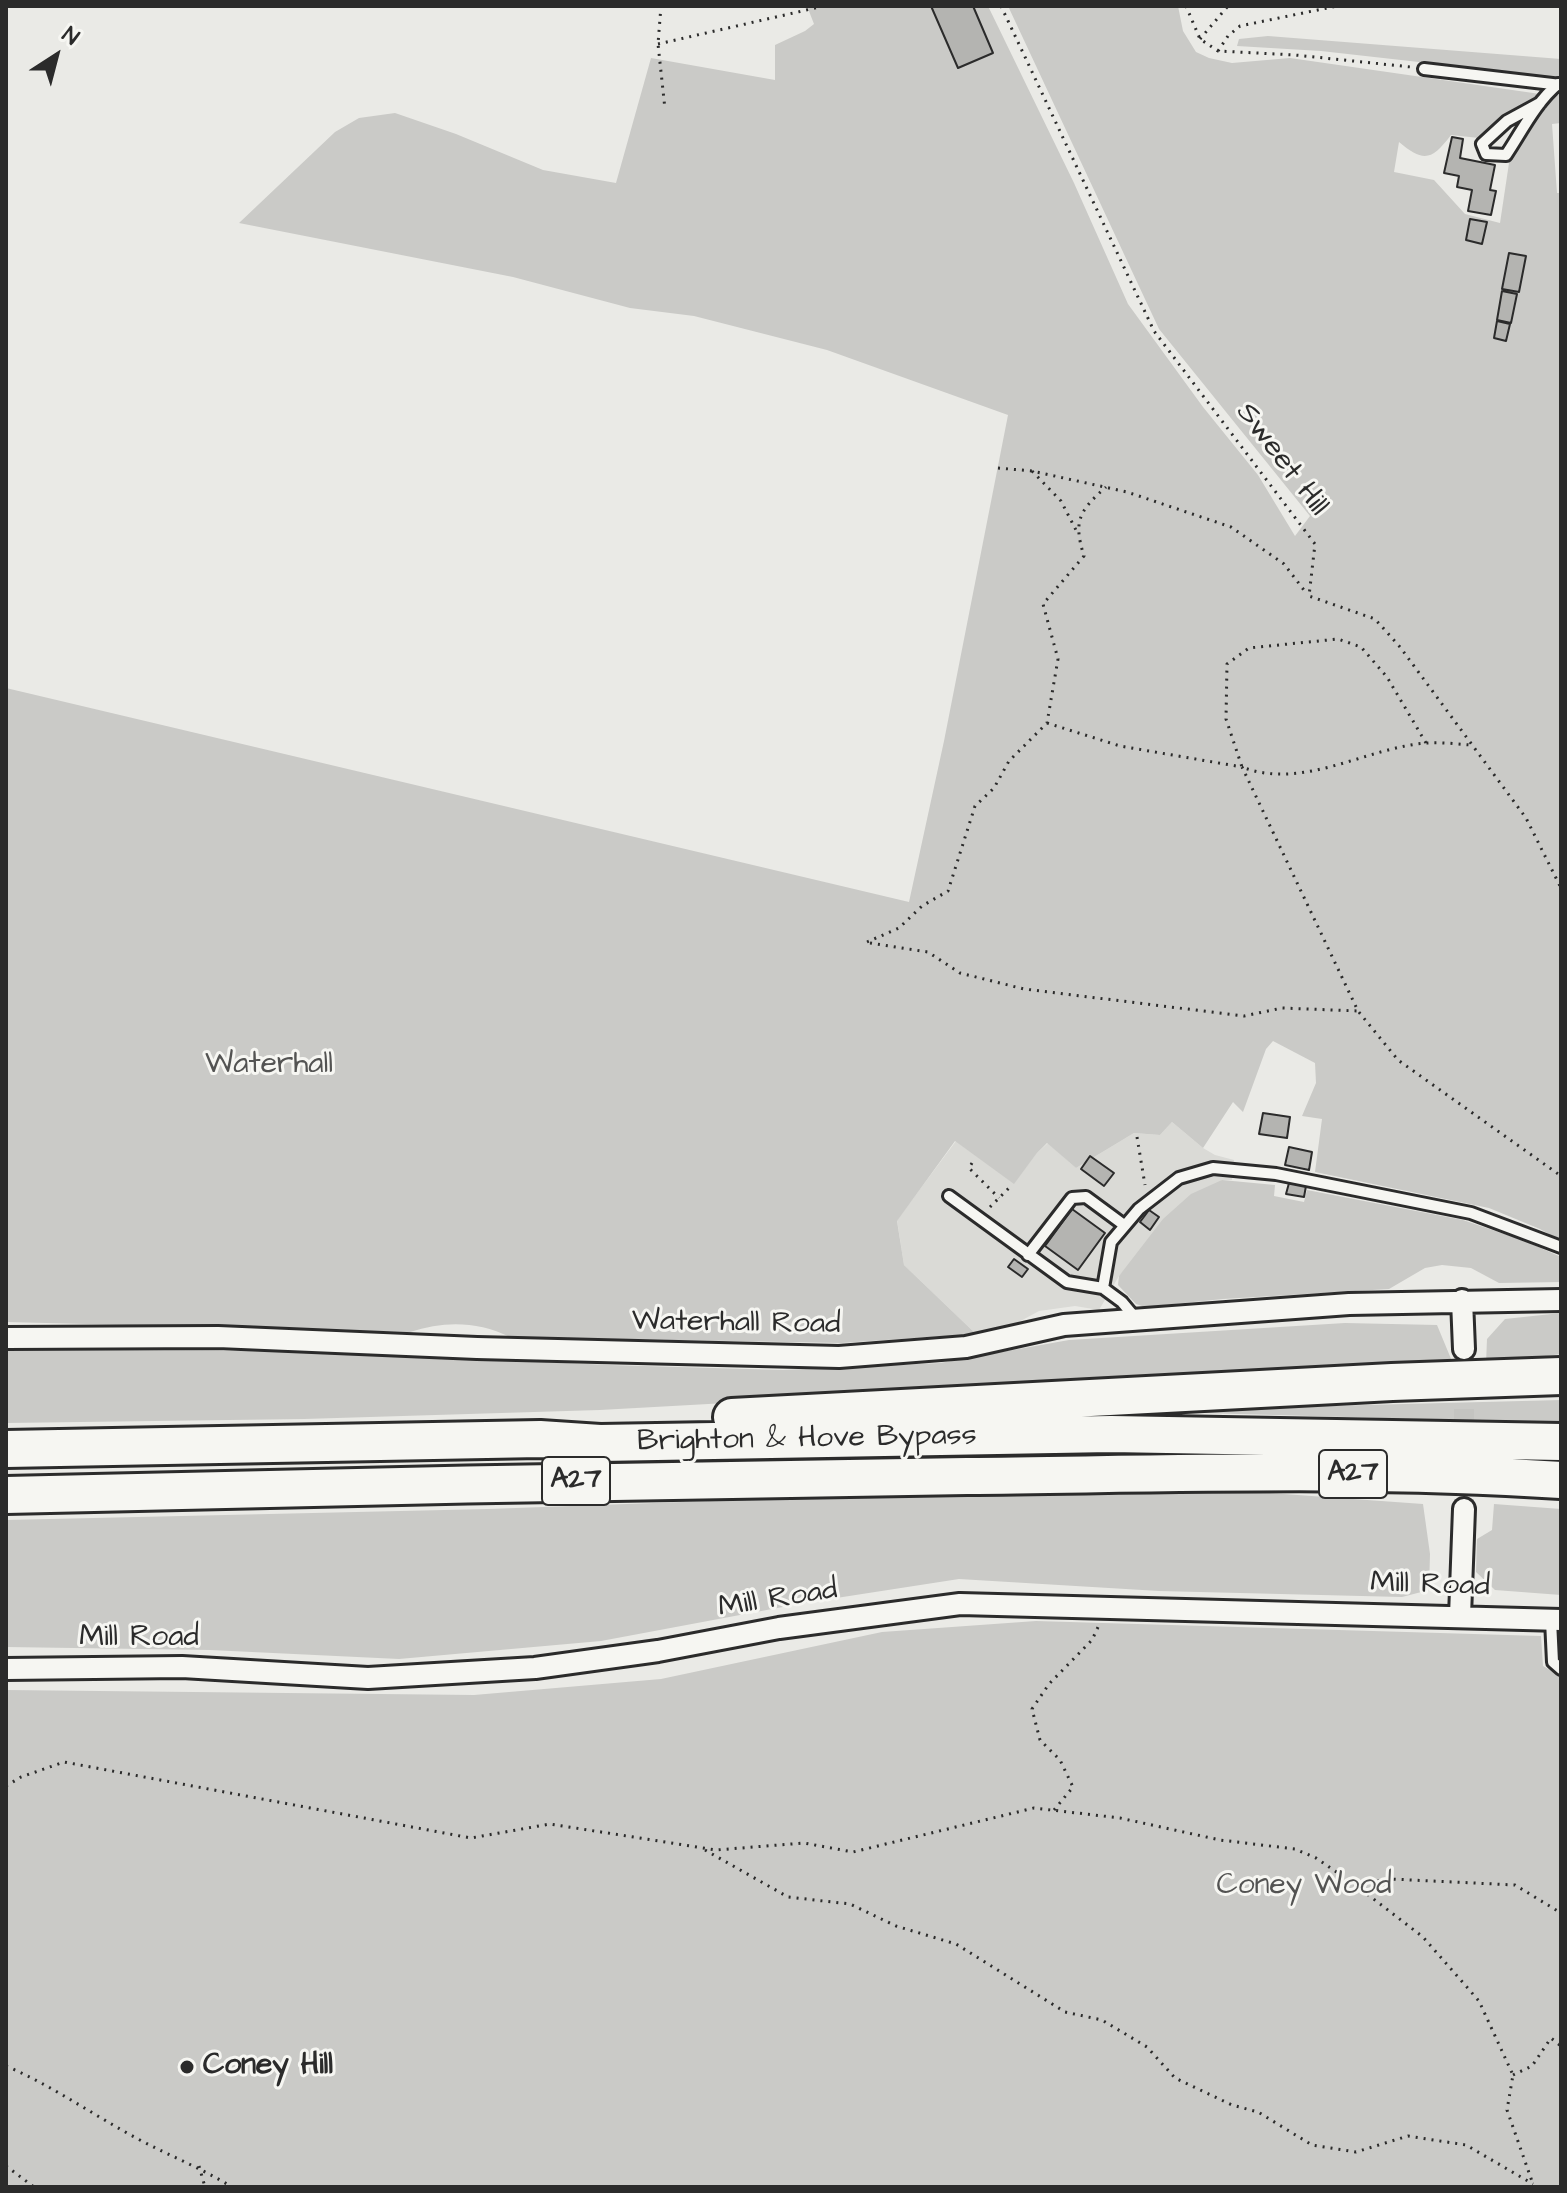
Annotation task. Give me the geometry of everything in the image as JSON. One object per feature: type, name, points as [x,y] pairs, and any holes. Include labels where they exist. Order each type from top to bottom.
[{"type":"highway","points":[[540,1439],[604,1424],[1392,1382],[1561,1376]]},
{"type":"highway","name":"Brighton & Hove Bypass","points":[[6,1449],[540,1439],[600,1443],[1111,1434],[1561,1442]]},
{"type":"highway","name":"Brighton & Hove Bypass","points":[[6,1495],[607,1480],[1146,1474],[1316,1473],[1561,1480]]},
{"type":"street","name":"Waterhall Road","points":[[6,1338],[218,1337],[477,1348],[839,1357],[966,1347],[1064,1325],[1267,1309],[1462,1300],[1561,1300]]},
{"type":"street","points":[[1462,1300],[1464,1349]]},
{"type":"street","points":[[1460,1616],[1464,1509]]},
{"type":"street","name":"Mill Road","points":[[6,1669],[182,1667],[368,1678],[535,1668],[658,1651],[779,1628],[960,1604],[1556,1620]]},
{"type":"lane","points":[[1424,69],[1560,85]]},
{"type":"lane","points":[[1540,103],[1506,155],[1486,154],[1482,144],[1507,121],[1540,103],[1560,85]]},
{"type":"lane","points":[[1103,1288],[1111,1242],[1124,1225],[1179,1178],[1213,1168],[1276,1174],[1471,1213],[1561,1247]]},
{"type":"lane","points":[[949,1196],[1067,1282],[1103,1288],[1122,1302],[1137,1320]]},
{"type":"lane","points":[[1028,1255],[1072,1198],[1086,1197],[1124,1225]]},
{"type":"lane","points":[[1556,1620],[1553,1662],[1561,1669]]},
{"type":"path","points":[[661,6],[658,44],[665,109]]},
{"type":"path","points":[[658,44],[824,6]]},
{"type":"path","name":"Sweet Hill","points":[[1001,6],[1154,331],[1315,544],[1309,596]]},
{"type":"path","points":[[1186,6],[1200,39],[1218,51],[1295,55],[1424,69]]},
{"type":"path","points":[[1200,39],[1228,6]]},
{"type":"path","points":[[1218,51],[1228,36],[1240,26],[1337,6]]},
{"type":"path","points":[[998,468],[1032,471],[1127,492],[1231,527],[1284,564],[1309,596],[1375,619],[1400,647],[1526,818],[1561,888]]},
{"type":"path","points":[[1032,471],[1061,501],[1077,533],[1084,556],[1043,604],[1058,659],[1047,723],[1009,761],[994,788],[975,806],[948,891],[922,906],[899,928],[867,942],[928,952],[960,973],[1024,989],[1244,1016],[1282,1008],[1358,1011]]},
{"type":"path","points":[[1077,533],[1085,505],[1106,487]]},
{"type":"path","points":[[1426,743],[1387,677],[1361,647],[1338,639],[1249,648],[1227,664],[1226,719],[1242,767],[1358,1011],[1398,1060],[1561,1176]]},
{"type":"path","points":[[1047,723],[1120,746],[1242,767],[1263,775],[1303,772],[1426,743],[1471,745]]},
{"type":"path","points":[[1137,1137],[1146,1186],[1156,1195]]},
{"type":"path","points":[[972,1163],[969,1168],[999,1198]]},
{"type":"path","points":[[979,1218],[1009,1188]]},
{"type":"path","points":[[1054,1810],[1073,1787],[1060,1760],[1040,1740],[1032,1709],[1049,1684],[1092,1640],[1100,1622]]},
{"type":"path","points":[[6,1786],[21,1777],[64,1762],[471,1838],[550,1824],[716,1850],[804,1843],[853,1852],[1034,1808],[1120,1818],[1220,1840],[1295,1849],[1316,1858],[1354,1884],[1423,1937],[1479,2001],[1513,2075],[1507,2110],[1533,2185]]},
{"type":"path","points":[[702,1848],[788,1897],[850,1904],[896,1926],[956,1944],[1065,2012],[1102,2020],[1147,2047],[1175,2078],[1232,2105],[1258,2112],[1312,2145],[1356,2152],[1408,2136],[1466,2145],[1533,2185]]},
{"type":"path","points":[[1354,1884],[1391,1879],[1515,1885],[1561,1913]]},
{"type":"path","points":[[1513,2075],[1532,2066],[1551,2038],[1561,2046]]},
{"type":"path","points":[[6,2066],[36,2079],[139,2140],[199,2166],[232,2187]]},
{"type":"path","points":[[6,2166],[34,2187]]},
{"type":"path","points":[[199,2166],[205,2187]]},
{"type":"shaded area","points":[[1172,1122],[1203,1148],[1234,1160],[1232,1180],[1222,1180],[1119,1276],[1099,1310],[1075,1306],[1039,1311],[1004,1330],[976,1334],[904,1265],[897,1220],[956,1141],[1014,1183],[1048,1143],[1076,1168],[1134,1133],[1160,1135]]},
{"type":"green space","name":"Waterhall","points":[[807,6],[988,6],[1074,183],[1128,304],[1203,407],[1258,475],[1295,536],[1310,516],[1159,329],[1008,6],[1178,6],[1183,31],[1196,52],[1209,58],[1232,63],[1290,58],[1540,94],[1479,138],[1451,135],[1433,154],[1421,156],[1399,142],[1394,172],[1434,180],[1465,214],[1500,223],[1509,163],[1553,95],[1561,95],[1561,123],[1552,124],[1557,193],[1561,193],[1561,1241],[1489,1208],[1315,1172],[1322,1119],[1302,1116],[1316,1083],[1315,1063],[1273,1041],[1266,1049],[1243,1112],[1233,1102],[1203,1148],[1172,1122],[1160,1135],[1134,1133],[1076,1168],[1047,1143],[1014,1184],[955,1141],[897,1221],[904,1265],[976,1334],[841,1343],[510,1337],[485,1328],[460,1324],[410,1332],[6,1322],[6,688],[909,902],[1008,415],[827,350],[694,316],[630,308],[513,277],[239,223],[335,132],[359,118],[395,113],[543,170],[616,183],[651,58],[775,80],[775,45],[814,24]]},
{"type":"green space","points":[[1268,36],[1561,59],[1561,78],[1321,51],[1237,46],[1239,39]]},
{"type":"green space","points":[[1222,1180],[1275,1185],[1274,1196],[1304,1202],[1307,1190],[1463,1220],[1561,1257],[1561,1282],[1499,1283],[1471,1268],[1442,1265],[1425,1268],[1389,1289],[1145,1307],[1136,1304],[1118,1285],[1119,1276],[1163,1219],[1191,1194]]},
{"type":"green space","points":[[1561,1313],[1561,1354],[1486,1364],[1487,1339],[1505,1319]]},
{"type":"green space","points":[[1345,1323],[1437,1325],[1454,1366],[1153,1374],[853,1396],[600,1410],[304,1419],[6,1423],[6,1348],[328,1352],[783,1370],[940,1363],[1069,1340]]},
{"type":"green space","points":[[1561,1400],[1561,1423],[1131,1411]]},
{"type":"green space","points":[[1214,1489],[1423,1504],[1430,1554],[1429,1590],[1402,1597],[1159,1591],[959,1579],[804,1603],[601,1641],[399,1659],[210,1650],[6,1647],[6,1520],[488,1509],[930,1493]]},
{"type":"green space","points":[[1494,1504],[1561,1509],[1561,1595],[1495,1590],[1476,1572],[1477,1539],[1492,1530]]},
{"type":"green space","name":"Coney Wood","points":[[1036,1621],[1541,1636],[1543,1666],[1561,1676],[1561,2187],[6,2187],[6,1690],[474,1695],[661,1679],[882,1632]]},
{"type":"building","points":[[931,6],[973,6],[993,53],[958,68]]},
{"type":"building","points":[[1452,137],[1463,139],[1460,158],[1495,165],[1490,190],[1496,191],[1491,215],[1468,211],[1472,190],[1457,187],[1459,176],[1444,173]]},
{"type":"building","points":[[1470,219],[1487,222],[1482,244],[1466,240]]},
{"type":"building","points":[[1509,253],[1526,256],[1519,292],[1502,289]]},
{"type":"building","points":[[1502,291],[1517,294],[1511,323],[1497,320]]},
{"type":"building","points":[[1497,321],[1510,324],[1506,341],[1494,338]]},
{"type":"building","points":[[1263,1113],[1290,1117],[1287,1138],[1259,1134]]},
{"type":"building","points":[[1289,1147],[1312,1152],[1309,1170],[1285,1165]]},
{"type":"building","points":[[1090,1156],[1114,1173],[1104,1186],[1081,1169]]},
{"type":"building","points":[[1289,1183],[1306,1186],[1304,1197],[1286,1194]]},
{"type":"building","points":[[1072,1209],[1105,1233],[1078,1270],[1045,1246]]},
{"type":"building","points":[[1149,1210],[1159,1217],[1150,1230],[1140,1222]]},
{"type":"building","points":[[1014,1259],[1028,1269],[1022,1277],[1008,1267]]},
{"type":"tunnel","points":[[1464,1349],[1464,1509]]},
{"type":"place","name":"Coney Hill","points":[[187,2067]]}]
